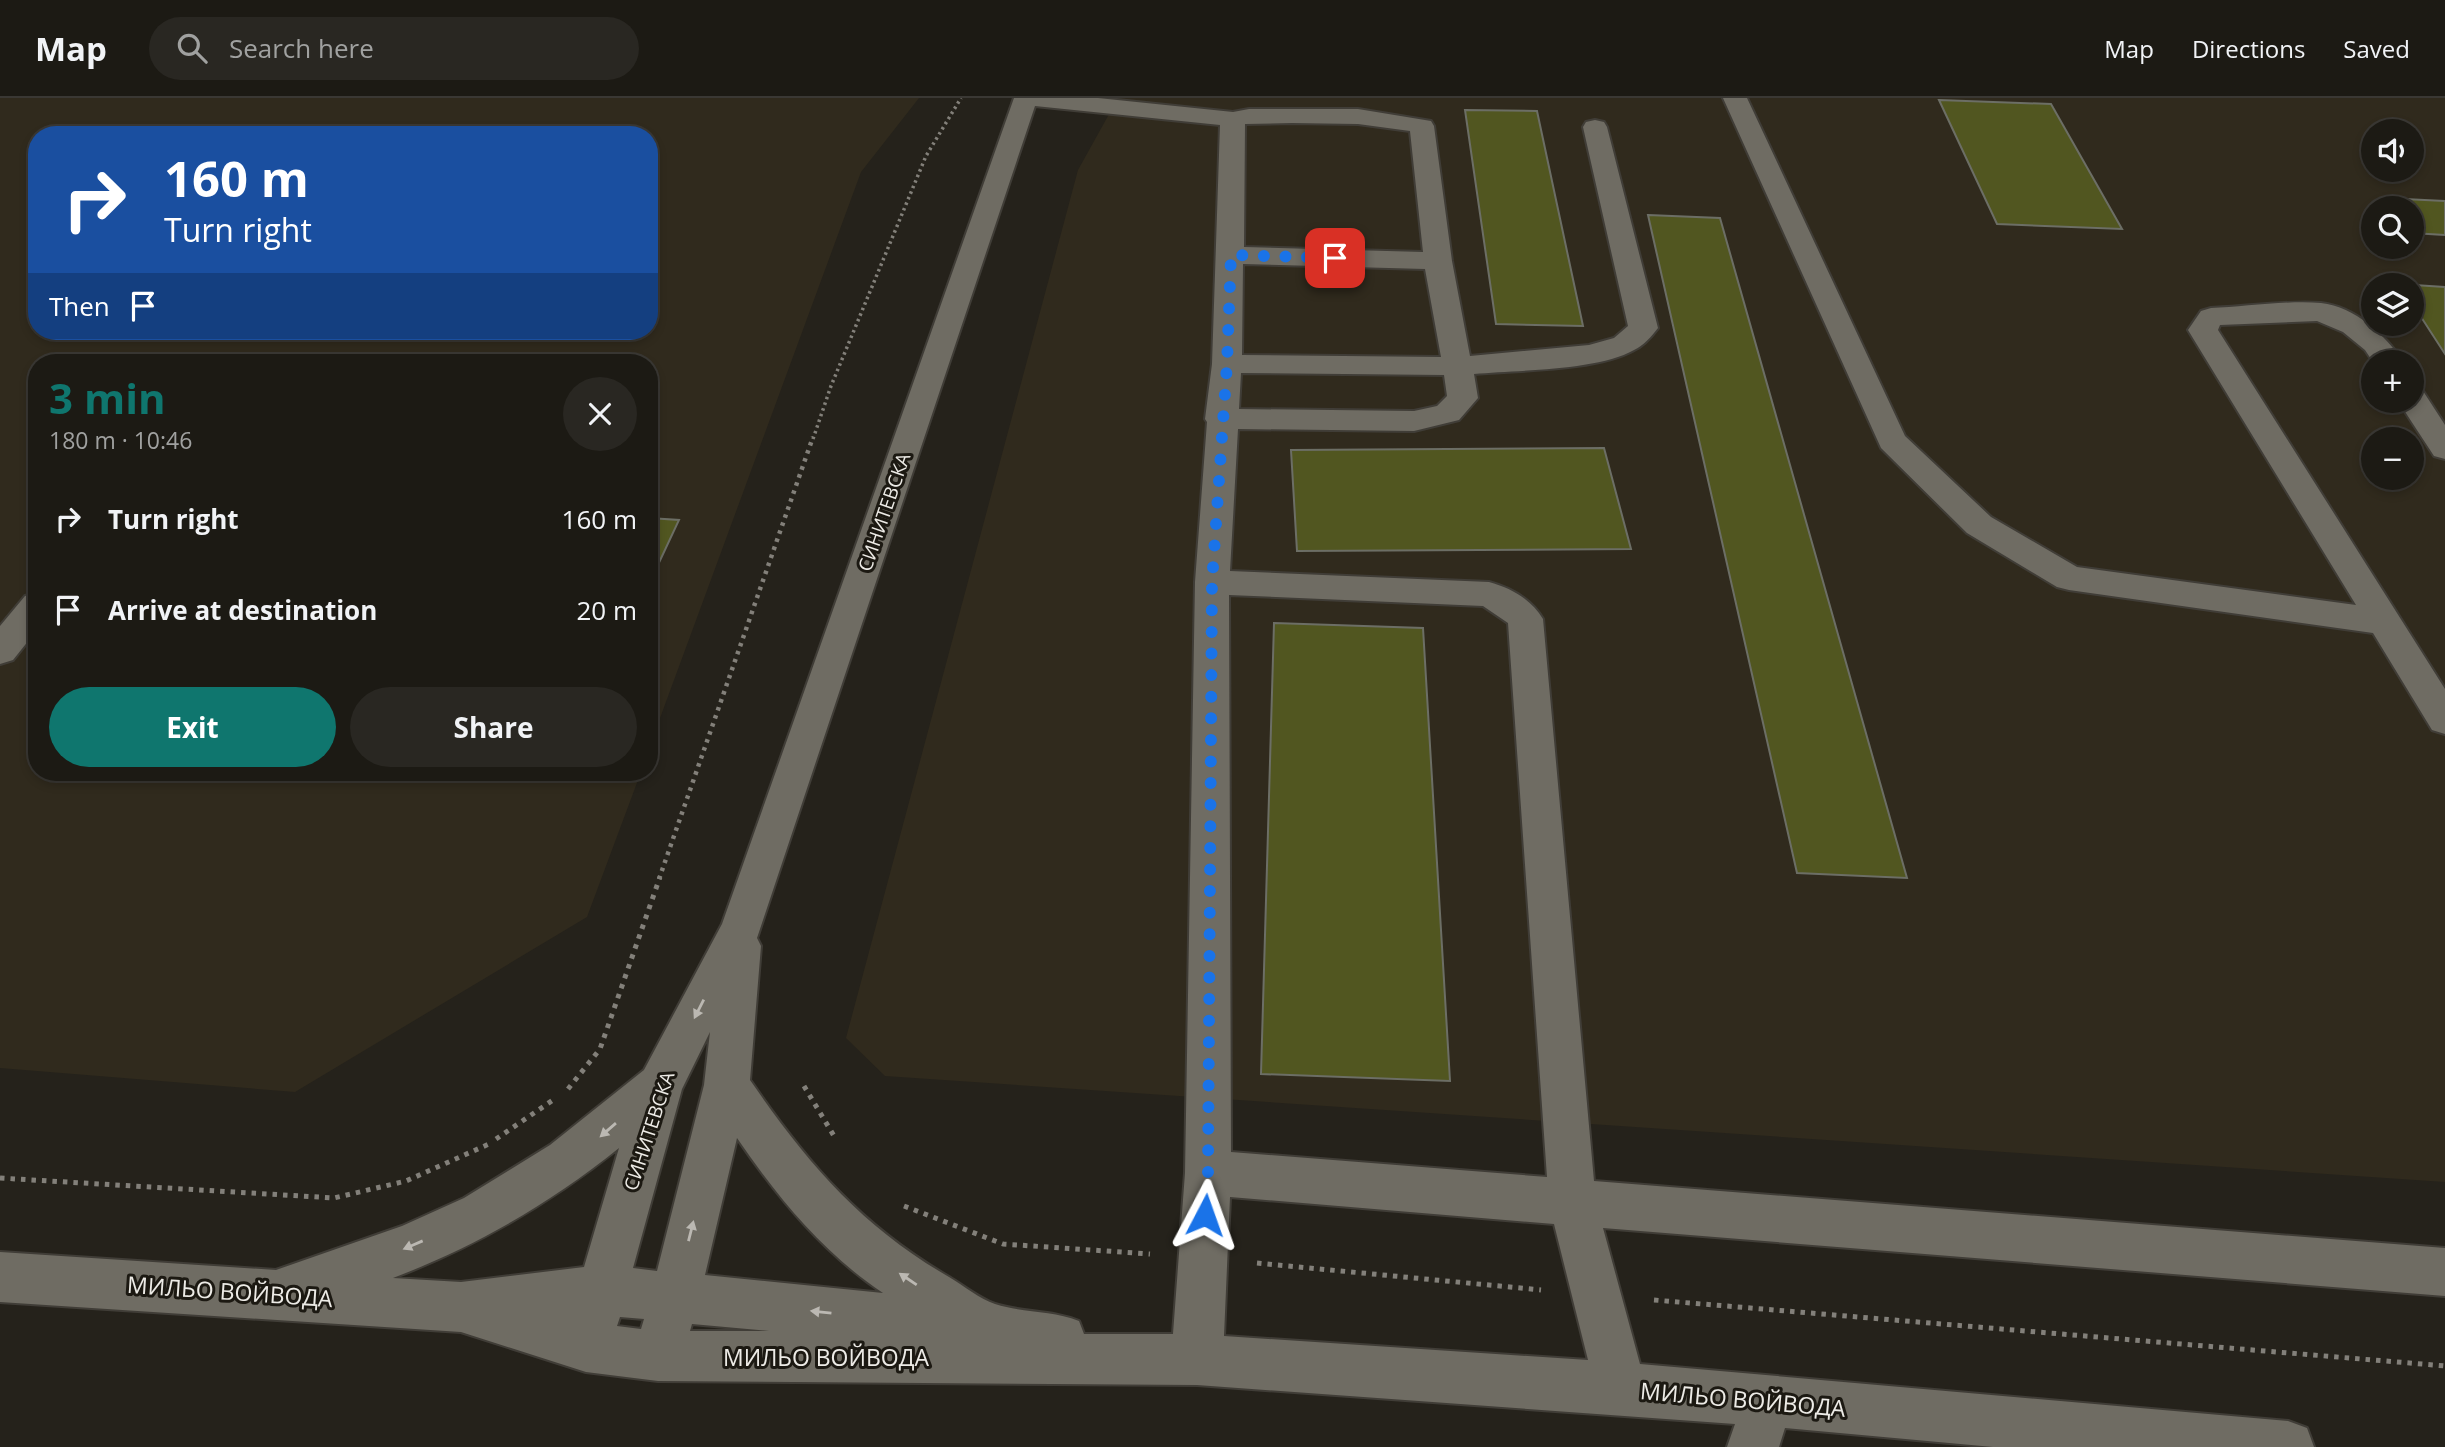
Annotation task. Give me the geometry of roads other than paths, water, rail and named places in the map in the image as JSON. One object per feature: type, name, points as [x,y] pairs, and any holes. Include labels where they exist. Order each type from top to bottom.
[{"type":"street","points":[[1026,98],[1233,119],[1249,116],[1368,117],[1396,119],[1422,126],[1438,261],[1462,398],[1448,413],[1414,421],[1221,419]]},
{"type":"street","name":"СИНИТЕВСКА","points":[[586,1347],[660,1085],[742,927],[1026,98]]},
{"type":"street","points":[[1735,98],[1892,441],[1979,525],[2069,578],[2386,622]]},
{"type":"street","points":[[1197,1360],[1208,1173],[1212,582],[1221,419],[1227,364],[1233,119]]},
{"type":"street","points":[[1227,364],[1457,366],[1591,354],[1623,344],[1643,328],[1595,127]]},
{"type":"street","points":[[1231,255],[1438,261]]},
{"type":"street","points":[[2380,350],[2353,326],[2321,312],[2211,317],[2203,330],[2445,720]]},
{"type":"street","points":[[2422,413],[2445,449]]},
{"type":"street","points":[[1212,582],[1489,594],[1510,606],[1525,619],[1572,1201],[1621,1388]]},
{"type":"street","points":[[0,651],[28,617]]},
{"type":"street","name":"СИНИТЕВСКА","points":[[658,1356],[676,1298],[727,1085],[742,927]]},
{"type":"street","points":[[275,1294],[374,1262],[504,1202],[597,1139],[660,1085]]},
{"type":"street","points":[[727,1085],[771,1149],[812,1201],[855,1242],[910,1281],[987,1328]]},
{"type":"street","points":[[1208,1173],[2445,1272]]},
{"type":"street","name":"МИЛЬО ВОЙВОДА","points":[[0,1277],[461,1307],[600,1290],[987,1328],[1197,1360]]},
{"type":"street","name":"МИЛЬО ВОЙВОДА","points":[[461,1307],[586,1347],[658,1356],[1197,1360],[1621,1388],[1760,1424],[2288,1447]]}]
